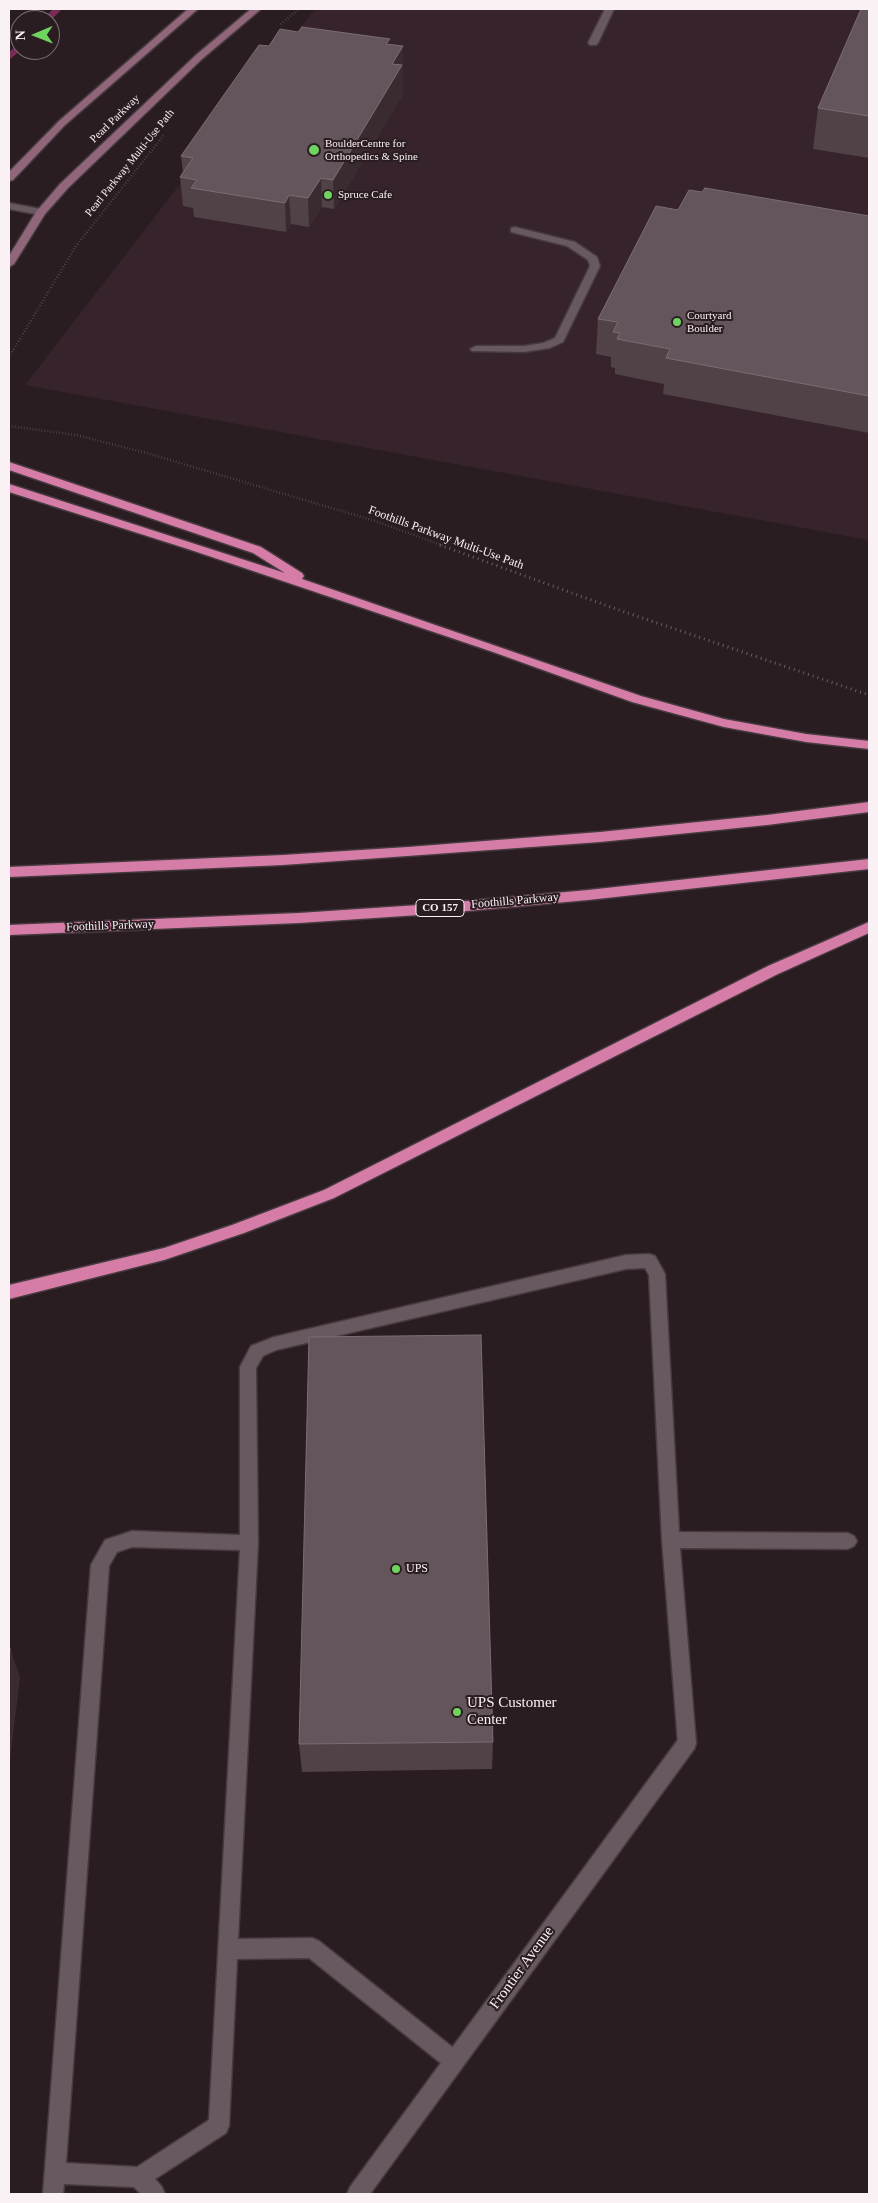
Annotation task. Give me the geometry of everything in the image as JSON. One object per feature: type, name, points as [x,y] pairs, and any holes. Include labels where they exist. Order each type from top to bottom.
[{"type":"highway","points":[[9,466],[257,550],[318,588]]},
{"type":"highway","points":[[9,488],[318,588],[637,699],[724,723],[806,738],[869,745]]},
{"type":"highway","points":[[9,872],[283,860],[408,852],[600,837],[767,820],[869,807]]},
{"type":"highway","name":"Foothills Parkway","points":[[9,930],[298,918],[424,909],[588,895],[869,864]]},
{"type":"highway","points":[[9,1290],[104,1270],[164,1254],[238,1229],[329,1194],[773,970],[869,927]]},
{"type":"main road","points":[[9,178],[62,123],[193,9]]},
{"type":"main road","name":"Pearl Parkway","points":[[9,264],[41,212],[64,186],[199,57],[256,9]]},
{"type":"street","points":[[593,42],[609,9]]},
{"type":"street","points":[[9,206],[41,212]]},
{"type":"street","points":[[476,349],[524,350],[546,346],[559,340],[595,266],[593,259],[571,244],[514,230]]},
{"type":"street","points":[[55,2173],[139,2177],[219,2126],[249,1543],[248,1367],[257,1351],[274,1344],[617,1264],[649,1261],[657,1274],[671,1540],[848,1541]]},
{"type":"street","points":[[53,2194],[100,1565],[111,1546],[132,1540],[249,1543]]},
{"type":"street","name":"Frontier Avenue","points":[[357,2194],[687,1743],[671,1540]]},
{"type":"street","points":[[228,1949],[312,1948],[454,2061]]},
{"type":"street","points":[[139,2177],[155,2194]]},
{"type":"path","points":[[281,24],[299,9]]},
{"type":"path","name":"Pearl Parkway Multi-Use Path","points":[[9,357],[76,246],[104,208],[168,130]]},
{"type":"path","name":"Foothills Parkway Multi-Use Path","points":[[9,426],[76,436],[143,452],[375,521],[616,609],[869,695]]},
{"type":"shaded area","points":[[315,9],[869,9],[869,540],[25,385]]},
{"type":"building","points":[[861,9],[869,9],[869,116],[818,108]]},
{"type":"building","points":[[302,27],[390,39],[386,44],[403,46],[392,64],[402,65],[333,180],[321,178],[308,198],[289,195],[285,203],[191,188],[197,180],[180,177],[193,158],[181,156],[259,45],[269,46],[280,29],[298,32]]},
{"type":"building","points":[[705,188],[869,216],[869,396],[666,358],[670,349],[617,339],[620,333],[613,332],[618,322],[598,319],[656,206],[678,210],[689,190],[702,192]]},
{"type":"building","name":"UPS","points":[[481,1335],[493,1742],[299,1744],[309,1337]]},
{"type":"place","name":"BoulderCentre for Orthopedics & Spine","points":[[314,150]]},
{"type":"place","name":"Spruce Cafe","points":[[328,195]]},
{"type":"place","name":"Courtyard Boulder","points":[[677,322]]},
{"type":"place","name":"UPS","points":[[396,1569]]},
{"type":"place","name":"UPS Customer Center","points":[[457,1712]]}]
